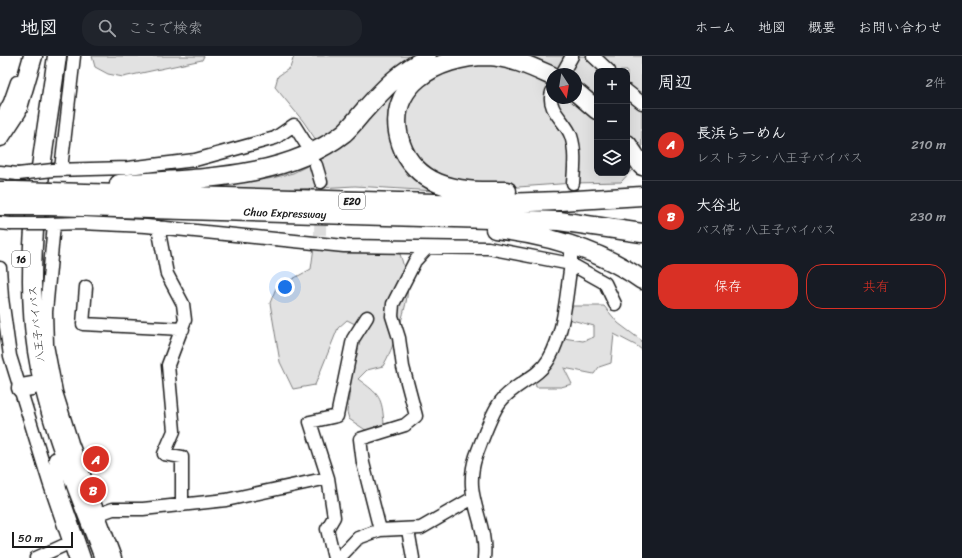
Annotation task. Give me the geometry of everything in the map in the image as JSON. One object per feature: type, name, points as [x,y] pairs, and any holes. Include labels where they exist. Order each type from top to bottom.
[{"type":"highway","points":[[0,137],[17,111],[33,56]]},
{"type":"highway","name":"八王子バイパス","points":[[46,56],[23,231],[20,265],[22,327],[39,390],[55,459],[93,558]]},
{"type":"highway","name":"八王子バイパス","points":[[57,56],[34,230],[32,271],[39,390],[54,422],[104,558]]},
{"type":"highway","points":[[54,197],[112,184],[243,173],[272,167],[291,161],[323,146],[344,133],[394,81],[410,69],[436,56]]},
{"type":"highway","points":[[546,74],[516,61],[489,56],[460,58],[432,67],[416,80],[403,96],[398,117],[398,128],[403,150],[416,169],[427,177],[438,183],[463,189],[485,191],[642,189]]},
{"type":"highway","points":[[522,56],[551,68]]},
{"type":"highway","points":[[582,88],[594,98]]},
{"type":"highway","points":[[582,97],[594,107]]},
{"type":"highway","points":[[630,136],[642,153]]},
{"type":"highway","points":[[630,148],[642,166]]},
{"type":"highway","name":"Chuo Expressway","points":[[9,194],[268,213],[559,221],[642,233]]},
{"type":"highway","name":"Chuo Expressway","points":[[54,197],[470,204],[642,196]]},
{"type":"highway","points":[[268,213],[479,228],[525,234],[564,243],[587,251],[619,266],[642,280]]},
{"type":"highway","points":[[581,223],[642,222]]},
{"type":"street","points":[[0,121],[10,102],[24,56]]},
{"type":"street","points":[[57,169],[74,56]]},
{"type":"street","points":[[593,56],[605,68]]},
{"type":"street","points":[[566,68],[572,57]]},
{"type":"street","points":[[630,93],[642,103]]},
{"type":"street","points":[[551,104],[572,136],[574,149],[573,183]]},
{"type":"street","points":[[0,172],[9,194],[57,169],[128,168],[195,160],[275,138],[294,125],[306,144]]},
{"type":"street","points":[[316,165],[321,182]]},
{"type":"street","points":[[5,224],[81,222],[427,248],[488,248],[571,258],[604,283],[615,304]]},
{"type":"street","points":[[50,224],[46,325],[47,345],[39,390],[68,528],[84,558]]},
{"type":"street","points":[[158,227],[167,274],[183,304],[185,320],[183,329],[168,365],[174,431],[164,454],[182,457],[182,504]]},
{"type":"street","points":[[380,530],[363,462],[360,439],[405,424],[416,416],[403,367],[398,338],[392,316],[393,304],[415,261],[427,248]]},
{"type":"street","points":[[484,558],[483,536],[473,498],[471,480],[476,457],[501,401],[534,376],[549,359],[559,334],[571,258]]},
{"type":"street","points":[[0,268],[2,298],[10,356],[39,390],[72,444],[115,558]]},
{"type":"street","points":[[86,287],[83,324],[183,329]]},
{"type":"street","points":[[334,558],[327,529],[334,517],[328,478],[310,422],[337,416],[353,339],[367,318]]},
{"type":"street","points":[[55,459],[68,528],[69,544],[75,558]]},
{"type":"street","points":[[99,514],[113,509],[142,509],[226,500],[328,478]]},
{"type":"street","points":[[339,558],[358,538],[380,530],[408,530],[421,528],[473,498]]},
{"type":"street","points":[[408,530],[413,558]]},
{"type":"street","points":[[36,558],[54,554],[69,544]]},
{"type":"shaded area","points":[[92,56],[204,56],[202,60],[123,77],[108,74],[95,67]]},
{"type":"shaded area","points":[[294,56],[642,56],[642,159],[630,172],[630,68],[594,68],[594,176],[626,176],[621,182],[573,183],[450,192],[355,186],[280,190],[207,186],[268,179],[293,173],[327,156],[303,121],[275,87],[278,76],[290,68]]},
{"type":"shaded area","points":[[314,247],[400,254],[403,264],[407,281],[407,297],[398,332],[383,366],[367,370],[358,379],[375,393],[381,402],[384,424],[367,431],[349,419],[347,412],[354,358],[360,339],[357,325],[347,320],[338,328],[315,385],[293,389],[280,362],[270,303],[276,288],[311,269]]},
{"type":"shaded area","points":[[571,306],[604,306],[618,323],[642,341],[642,350],[614,334],[611,363],[599,367],[594,374],[564,368],[572,384],[561,387],[536,387],[535,382],[554,360],[563,338],[583,341],[594,337],[594,326],[568,319]]},
{"type":"tunnel","points":[[320,235],[321,182]]},
{"type":"tunnel","points":[[571,251],[573,183]]},
{"type":"place","name":"長浜らーめん","points":[[96,459]]},
{"type":"place","name":"大谷北","points":[[93,490]]}]
